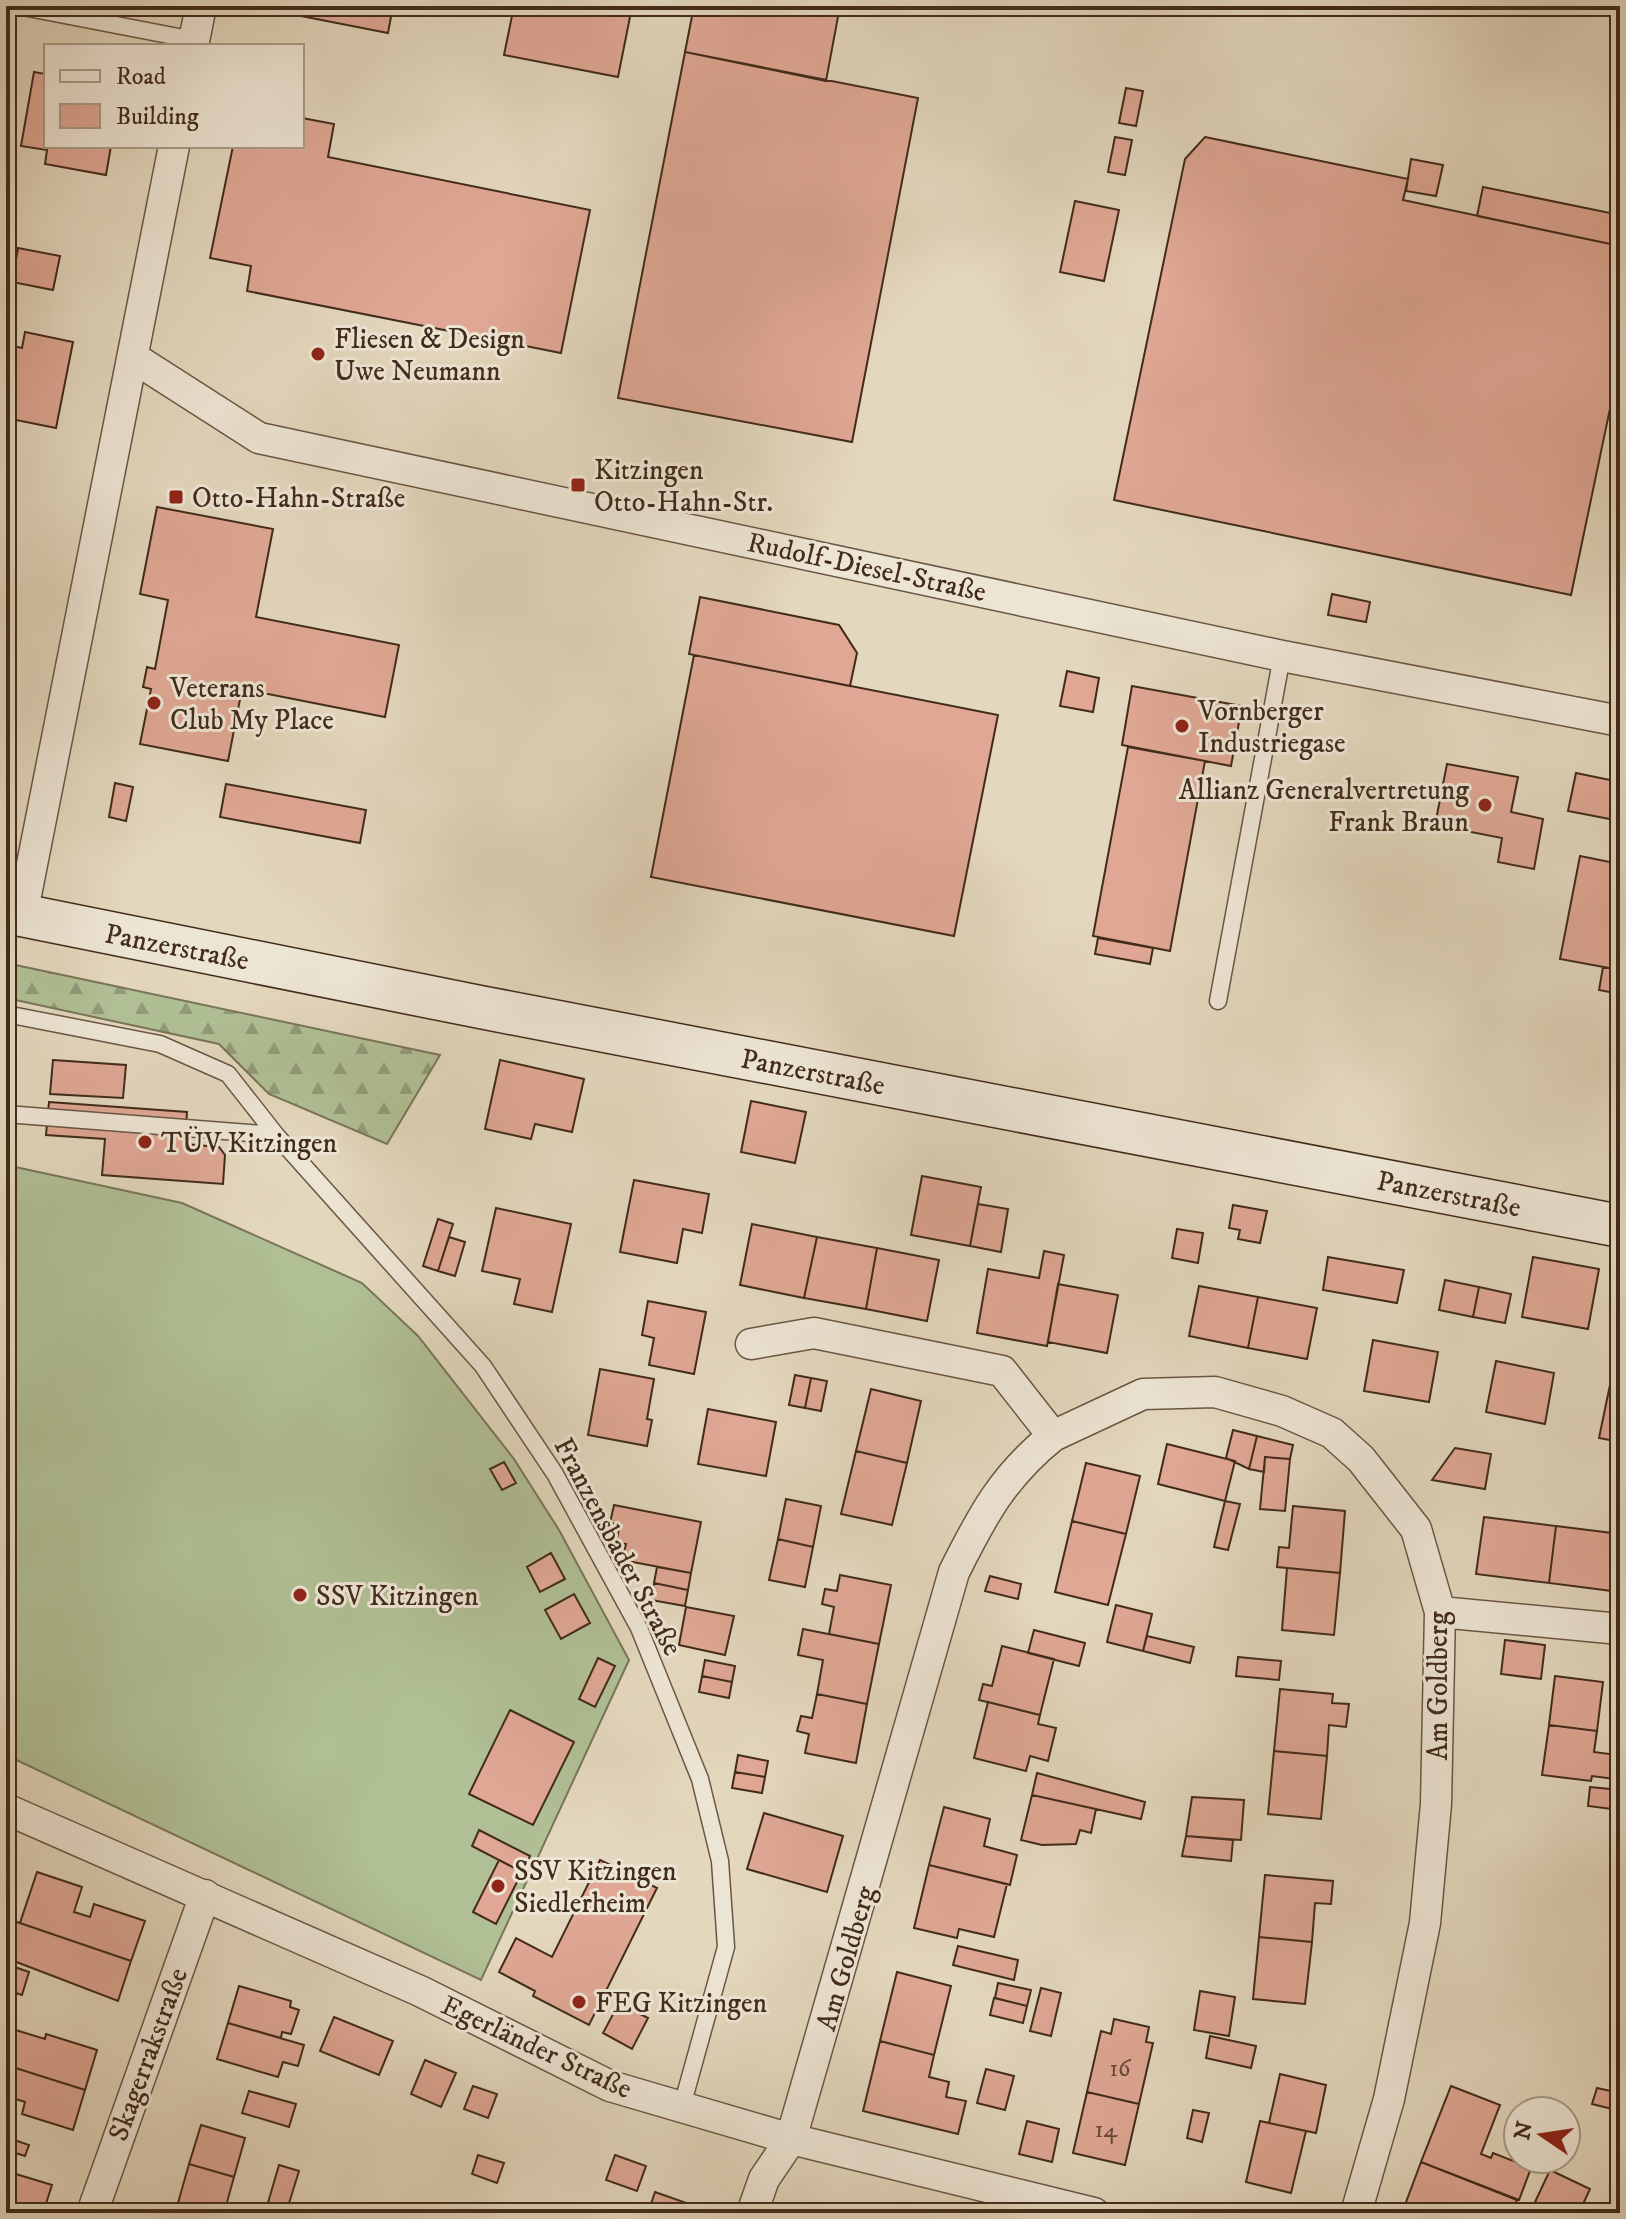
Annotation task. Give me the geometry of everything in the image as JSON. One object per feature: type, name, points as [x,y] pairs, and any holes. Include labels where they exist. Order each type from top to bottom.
[{"type":"main road","name":"Panzerstraße","points":[[14,914],[511,1013],[1620,1226]]},
{"type":"street","points":[[193,43],[201,6]]},
{"type":"street","points":[[14,914],[134,358],[174,148]]},
{"type":"street","name":"Rudolf-Diesel-Straße","points":[[134,358],[259,438],[1282,656],[1620,721]]},
{"type":"street","points":[[751,1344],[814,1333],[1002,1371],[1053,1436]]},
{"type":"street","name":"Am Goldberg","points":[[752,2213],[764,2179],[791,2139],[954,1572],[988,1505],[1023,1460],[1053,1436],[1143,1394],[1215,1392],[1282,1411],[1332,1433],[1361,1459],[1416,1529],[1440,1612],[1436,1804],[1425,1923],[1389,2099],[1356,2213]]},
{"type":"street","points":[[1440,1612],[1620,1629]]},
{"type":"street","name":"Egerländer Straße","points":[[6,1809],[420,1991],[610,2086],[791,2139],[1094,2213]]},
{"type":"street","name":"Skagerrakstraße","points":[[92,2213],[205,1895]]},
{"type":"lane","points":[[18,6],[193,43]]},
{"type":"lane","points":[[1218,1001],[1282,656]]},
{"type":"lane","name":"Franzensbader Straße","points":[[6,1014],[160,1044],[228,1074],[276,1135],[483,1366],[555,1474],[639,1628],[695,1766],[720,1861],[726,1947],[682,2106]]},
{"type":"lane","points":[[6,1114],[276,1135]]},
{"type":"green space","points":[[6,963],[440,1055],[387,1144],[269,1094],[219,1044],[6,998]]},
{"type":"green space","name":"SSV Kitzingen","points":[[6,1165],[182,1203],[362,1283],[418,1336],[514,1459],[559,1530],[629,1660],[481,1980],[6,1755]]},
{"type":"building","points":[[304,6],[393,6],[388,33],[301,16]]},
{"type":"building","points":[[514,6],[632,7],[618,77],[504,55]]},
{"type":"building","points":[[694,6],[840,6],[826,81],[685,52]]},
{"type":"building","points":[[685,52],[918,98],[852,442],[618,398]]},
{"type":"building","points":[[34,72],[44,74],[44,148],[111,148],[106,175],[45,164],[47,150],[21,146]]},
{"type":"building","points":[[1126,88],[1143,91],[1136,126],[1119,123]]},
{"type":"building","points":[[304,118],[334,124],[328,157],[590,210],[561,353],[247,291],[251,266],[210,258],[233,148],[304,148]]},
{"type":"building","points":[[1115,137],[1132,140],[1125,175],[1108,172]]},
{"type":"building","points":[[1205,137],[1408,179],[1403,200],[1620,246],[1620,361],[1571,595],[1114,500],[1185,159]]},
{"type":"building","points":[[1411,159],[1443,165],[1436,196],[1406,191]]},
{"type":"building","points":[[1483,187],[1620,215],[1620,246],[1477,216]]},
{"type":"building","points":[[1075,201],[1119,210],[1104,281],[1060,272]]},
{"type":"building","points":[[18,248],[60,256],[53,290],[12,282]]},
{"type":"building","points":[[25,332],[73,342],[56,428],[6,418],[9,345],[22,348]]},
{"type":"building","points":[[157,507],[273,529],[256,617],[399,645],[385,717],[242,689],[228,761],[140,744],[151,689],[143,687],[147,667],[155,669],[168,600],[140,594]]},
{"type":"building","points":[[1332,594],[1370,602],[1366,622],[1328,615]]},
{"type":"building","points":[[700,597],[839,625],[857,653],[850,686],[689,654]]},
{"type":"building","points":[[694,655],[998,715],[954,936],[651,877]]},
{"type":"building","points":[[1067,671],[1099,678],[1093,712],[1060,706]]},
{"type":"building","name":"Vornberger Industriegase","points":[[1132,686],[1242,706],[1231,766],[1122,745]]},
{"type":"building","points":[[1128,747],[1205,761],[1170,951],[1093,936]]},
{"type":"building","points":[[1447,764],[1518,777],[1511,812],[1543,819],[1534,869],[1498,862],[1502,838],[1435,825]]},
{"type":"building","points":[[1576,773],[1620,782],[1620,821],[1568,811]]},
{"type":"building","points":[[115,783],[133,787],[126,821],[109,817]]},
{"type":"building","points":[[226,784],[366,810],[360,843],[220,817]]},
{"type":"building","points":[[1580,856],[1620,864],[1620,970],[1560,959]]},
{"type":"building","points":[[1098,938],[1153,948],[1150,964],[1095,954]]},
{"type":"building","points":[[1603,967],[1620,970],[1620,994],[1599,990]]},
{"type":"building","points":[[53,1060],[126,1065],[123,1098],[50,1094]]},
{"type":"building","points":[[500,1060],[584,1079],[572,1132],[535,1124],[531,1139],[485,1129]]},
{"type":"building","points":[[751,1101],[806,1112],[795,1163],[741,1152]]},
{"type":"building","name":"TÜV Kitzingen","points":[[49,1102],[187,1112],[185,1144],[219,1147],[225,1155],[223,1184],[102,1175],[105,1139],[46,1135]]},
{"type":"building","points":[[922,1176],[981,1187],[970,1246],[911,1235]]},
{"type":"building","points":[[634,1180],[709,1194],[702,1233],[683,1229],[677,1263],[620,1252]]},
{"type":"building","points":[[978,1204],[1008,1209],[1001,1252],[970,1246]]},
{"type":"building","points":[[1233,1205],[1267,1211],[1260,1243],[1238,1239],[1240,1230],[1229,1228]]},
{"type":"building","points":[[496,1208],[571,1224],[552,1312],[514,1304],[520,1279],[482,1271]]},
{"type":"building","points":[[438,1219],[453,1224],[438,1271],[423,1266]]},
{"type":"building","points":[[752,1224],[817,1237],[804,1298],[740,1285]]},
{"type":"building","points":[[1177,1229],[1203,1233],[1198,1263],[1172,1258]]},
{"type":"building","points":[[449,1237],[465,1242],[455,1276],[438,1271]]},
{"type":"building","points":[[817,1237],[877,1248],[866,1309],[804,1298]]},
{"type":"building","points":[[877,1248],[939,1260],[927,1321],[866,1309]]},
{"type":"building","points":[[1044,1251],[1064,1255],[1047,1346],[977,1333],[988,1269],[1039,1278]]},
{"type":"building","points":[[1328,1257],[1404,1270],[1397,1303],[1323,1290]]},
{"type":"building","points":[[1533,1257],[1599,1269],[1588,1329],[1522,1317]]},
{"type":"building","points":[[1445,1280],[1479,1287],[1473,1317],[1439,1310]]},
{"type":"building","points":[[1058,1284],[1118,1295],[1107,1353],[1048,1342]]},
{"type":"building","points":[[1199,1286],[1258,1297],[1248,1348],[1189,1336]]},
{"type":"building","points":[[1479,1287],[1511,1294],[1505,1323],[1473,1317]]},
{"type":"building","points":[[1258,1297],[1317,1308],[1307,1359],[1248,1348]]},
{"type":"building","points":[[648,1301],[706,1312],[694,1374],[649,1365],[654,1338],[642,1335]]},
{"type":"building","points":[[1373,1340],[1438,1352],[1429,1402],[1364,1391]]},
{"type":"building","points":[[1496,1361],[1554,1373],[1545,1424],[1486,1412]]},
{"type":"building","points":[[600,1369],[654,1379],[647,1419],[652,1420],[647,1446],[588,1435]]},
{"type":"building","points":[[795,1375],[811,1378],[805,1408],[789,1405]]},
{"type":"building","points":[[811,1378],[827,1381],[821,1411],[805,1408]]},
{"type":"building","points":[[1611,1380],[1620,1382],[1620,1442],[1599,1438]]},
{"type":"building","points":[[871,1389],[921,1401],[907,1463],[856,1451]]},
{"type":"building","points":[[708,1409],[776,1422],[766,1476],[698,1464]]},
{"type":"building","points":[[1233,1430],[1257,1436],[1249,1469],[1226,1458]]},
{"type":"building","points":[[1257,1436],[1293,1445],[1290,1459],[1265,1457],[1264,1472],[1249,1469]]},
{"type":"building","points":[[1167,1444],[1235,1461],[1225,1501],[1158,1484]]},
{"type":"building","points":[[1455,1448],[1491,1454],[1485,1489],[1432,1480]]},
{"type":"building","points":[[856,1451],[907,1463],[892,1525],[841,1514]]},
{"type":"building","points":[[1265,1457],[1290,1459],[1285,1511],[1260,1509]]},
{"type":"building","points":[[504,1462],[516,1483],[502,1490],[490,1469]]},
{"type":"building","points":[[1086,1463],[1140,1476],[1126,1534],[1072,1521]]},
{"type":"building","points":[[786,1499],[821,1506],[813,1547],[778,1539]]},
{"type":"building","points":[[1225,1501],[1240,1504],[1228,1550],[1214,1547]]},
{"type":"building","points":[[614,1505],[701,1522],[691,1573],[622,1560],[626,1544],[616,1542],[620,1525],[610,1523]]},
{"type":"building","points":[[1293,1506],[1345,1511],[1340,1573],[1277,1567],[1279,1547],[1289,1548]]},
{"type":"building","points":[[1484,1517],[1556,1526],[1549,1583],[1476,1574]]},
{"type":"building","points":[[1072,1521],[1126,1534],[1108,1605],[1055,1592]]},
{"type":"building","points":[[1556,1526],[1620,1534],[1620,1592],[1549,1583]]},
{"type":"building","points":[[778,1539],[813,1547],[805,1587],[769,1580]]},
{"type":"building","points":[[551,1553],[565,1579],[540,1592],[527,1567]]},
{"type":"building","points":[[657,1567],[691,1573],[688,1590],[654,1583]]},
{"type":"building","points":[[1287,1568],[1340,1573],[1334,1635],[1282,1630]]},
{"type":"building","points":[[840,1575],[891,1585],[879,1644],[829,1634],[834,1607],[822,1604],[825,1589],[837,1591]]},
{"type":"building","points":[[990,1576],[1021,1584],[1018,1599],[985,1591]]},
{"type":"building","points":[[654,1583],[688,1590],[685,1606],[651,1600]]},
{"type":"building","points":[[574,1594],[590,1623],[561,1639],[545,1610]]},
{"type":"building","points":[[1116,1605],[1152,1614],[1143,1651],[1107,1642]]},
{"type":"building","points":[[686,1607],[734,1616],[725,1655],[679,1645]]},
{"type":"building","points":[[803,1629],[879,1644],[867,1704],[817,1694],[823,1660],[798,1655]]},
{"type":"building","points":[[1034,1630],[1085,1643],[1079,1666],[1028,1653]]},
{"type":"building","points":[[1147,1636],[1194,1647],[1190,1663],[1143,1651]]},
{"type":"building","points":[[1505,1640],[1545,1645],[1541,1679],[1501,1674]]},
{"type":"building","points":[[1002,1646],[1054,1659],[1040,1715],[979,1700],[983,1684],[992,1686]]},
{"type":"building","points":[[1238,1657],[1281,1661],[1279,1680],[1236,1676]]},
{"type":"building","points":[[598,1658],[615,1666],[595,1707],[579,1699]]},
{"type":"building","points":[[705,1660],[735,1666],[732,1682],[702,1676]]},
{"type":"building","points":[[702,1676],[732,1682],[729,1698],[699,1692]]},
{"type":"building","points":[[1555,1676],[1603,1682],[1597,1731],[1549,1725]]},
{"type":"building","points":[[1280,1689],[1333,1694],[1332,1703],[1349,1704],[1346,1727],[1329,1725],[1327,1756],[1274,1751]]},
{"type":"building","points":[[817,1694],[867,1704],[856,1763],[805,1753],[809,1734],[797,1731],[801,1716],[812,1718]]},
{"type":"building","points":[[988,1702],[1040,1715],[1038,1724],[1056,1728],[1048,1761],[1030,1756],[1026,1771],[974,1758]]},
{"type":"building","points":[[510,1710],[574,1742],[533,1825],[469,1794]]},
{"type":"building","points":[[1549,1725],[1597,1731],[1594,1752],[1617,1755],[1615,1779],[1592,1776],[1591,1781],[1542,1775]]},
{"type":"building","points":[[1274,1751],[1327,1756],[1321,1819],[1268,1814]]},
{"type":"building","points":[[738,1755],[768,1761],[765,1777],[735,1772]]},
{"type":"building","points":[[735,1772],[765,1777],[762,1793],[732,1788]]},
{"type":"building","points":[[1037,1773],[1145,1802],[1141,1819],[1032,1795]]},
{"type":"building","points":[[1590,1787],[1620,1790],[1620,1810],[1588,1806]]},
{"type":"building","points":[[1032,1795],[1096,1809],[1091,1833],[1080,1830],[1076,1844],[1042,1845],[1021,1840]]},
{"type":"building","points":[[1192,1797],[1244,1800],[1241,1840],[1186,1836]]},
{"type":"building","points":[[944,1807],[990,1819],[984,1846],[1017,1855],[1010,1885],[929,1865]]},
{"type":"building","points":[[764,1813],[843,1836],[827,1892],[747,1869]]},
{"type":"building","points":[[479,1830],[530,1856],[522,1872],[472,1846]]},
{"type":"building","points":[[1186,1836],[1233,1840],[1231,1861],[1182,1856]]},
{"type":"building","points":[[499,1860],[522,1872],[496,1924],[473,1912]]},
{"type":"building","points":[[600,1860],[657,1888],[589,2025],[533,1996],[535,1991],[499,1972],[516,1938],[552,1957]]},
{"type":"building","points":[[929,1865],[1007,1884],[994,1937],[959,1929],[957,1938],[914,1928]]},
{"type":"building","points":[[37,1872],[82,1887],[74,1912],[90,1917],[94,1904],[145,1921],[131,1961],[20,1923]]},
{"type":"building","points":[[1265,1875],[1333,1881],[1331,1904],[1315,1903],[1312,1942],[1259,1937]]},
{"type":"building","points":[[11,1920],[131,1961],[118,2001],[6,1958],[6,1934]]},
{"type":"building","points":[[1259,1937],[1312,1942],[1305,2004],[1253,1999]]},
{"type":"building","points":[[958,1946],[1018,1960],[1014,1980],[953,1965]]},
{"type":"building","points":[[6,1964],[29,1972],[22,1995],[6,1990]]},
{"type":"building","points":[[897,1972],[951,1986],[934,2055],[880,2041]]},
{"type":"building","points":[[998,1983],[1031,1990],[1027,2006],[995,1998]]},
{"type":"building","points":[[239,1986],[291,2001],[290,2007],[299,2010],[291,2034],[282,2032],[281,2038],[228,2023]]},
{"type":"building","points":[[1041,1988],[1061,1993],[1051,2036],[1030,2031]]},
{"type":"building","points":[[1200,1991],[1235,1997],[1229,2036],[1194,2030]]},
{"type":"building","points":[[994,1998],[1027,2006],[1023,2023],[990,2015]]},
{"type":"building","points":[[619,2003],[648,2018],[632,2049],[603,2033]]},
{"type":"building","points":[[334,2017],[393,2041],[379,2075],[320,2051]]},
{"type":"building","points":[[1114,2019],[1149,2027],[1146,2042],[1153,2043],[1139,2104],[1087,2092],[1101,2031],[1111,2034]]},
{"type":"building","points":[[228,2023],[304,2045],[298,2066],[283,2062],[278,2077],[217,2059]]},
{"type":"building","points":[[9,2028],[45,2039],[46,2034],[97,2050],[85,2090],[6,2065]]},
{"type":"building","points":[[1210,2036],[1256,2046],[1251,2068],[1206,2058]]},
{"type":"building","points":[[880,2041],[934,2055],[929,2077],[949,2082],[946,2097],[966,2101],[958,2134],[863,2111]]},
{"type":"building","points":[[425,2060],[456,2073],[441,2107],[411,2094]]},
{"type":"building","points":[[6,2065],[85,2090],[73,2130],[22,2114],[25,2102],[6,2096]]},
{"type":"building","points":[[986,2069],[1014,2076],[1005,2110],[977,2103]]},
{"type":"building","points":[[1280,2074],[1326,2085],[1316,2133],[1269,2123]]},
{"type":"building","points":[[473,2086],[497,2094],[488,2118],[464,2109]]},
{"type":"building","points":[[1451,2086],[1500,2105],[1481,2154],[1491,2158],[1493,2153],[1502,2157],[1502,2175],[1528,2175],[1519,2200],[1421,2162]]},
{"type":"building","points":[[1597,2088],[1620,2093],[1620,2111],[1592,2104]]},
{"type":"building","points":[[249,2091],[296,2104],[289,2127],[242,2113]]},
{"type":"building","points":[[1087,2092],[1139,2104],[1125,2165],[1073,2153]]},
{"type":"building","points":[[1193,2110],[1209,2113],[1202,2142],[1187,2138]]},
{"type":"building","points":[[1027,2121],[1059,2129],[1052,2162],[1019,2154]]},
{"type":"building","points":[[1260,2121],[1306,2131],[1291,2193],[1246,2182]]},
{"type":"building","points":[[201,2125],[245,2138],[234,2177],[189,2164]]},
{"type":"building","points":[[6,2137],[29,2145],[25,2156],[6,2150]]},
{"type":"building","points":[[478,2155],[504,2163],[497,2183],[472,2174]]},
{"type":"building","points":[[615,2155],[646,2166],[637,2191],[606,2180]]},
{"type":"building","points":[[1421,2162],[1517,2200],[1512,2213],[1402,2213]]},
{"type":"building","points":[[189,2164],[234,2177],[224,2213],[178,2203]]},
{"type":"building","points":[[279,2165],[299,2171],[286,2213],[265,2213]]},
{"type":"building","points":[[6,2171],[52,2185],[43,2213],[6,2213]]},
{"type":"building","points":[[1548,2175],[1561,2175],[1590,2189],[1579,2213],[1558,2213],[1535,2202]]},
{"type":"building","points":[[655,2192],[695,2206],[692,2213],[648,2213]]},
{"type":"building","points":[[816,2203],[840,2213],[812,2213]]},
{"type":"place","name":"Fliesen & Design Uwe Neumann","points":[[318,354]]},
{"type":"place","name":"Kitzingen Otto-Hahn-Str.","points":[[578,485]]},
{"type":"place","name":"Otto-Hahn-Straße","points":[[176,497]]},
{"type":"place","name":"Veterans Club My Place","points":[[154,703]]},
{"type":"place","name":"Vornberger Industriegase","points":[[1182,726]]},
{"type":"place","name":"Allianz Generalvertretung Frank Braun","points":[[1485,805]]},
{"type":"place","name":"TÜV Kitzingen","points":[[145,1142]]},
{"type":"place","name":"SSV Kitzingen","points":[[300,1595]]},
{"type":"place","name":"SSV Kitzingen Siedlerheim","points":[[498,1886]]},
{"type":"place","name":"FEG Kitzingen","points":[[579,2002]]}]
